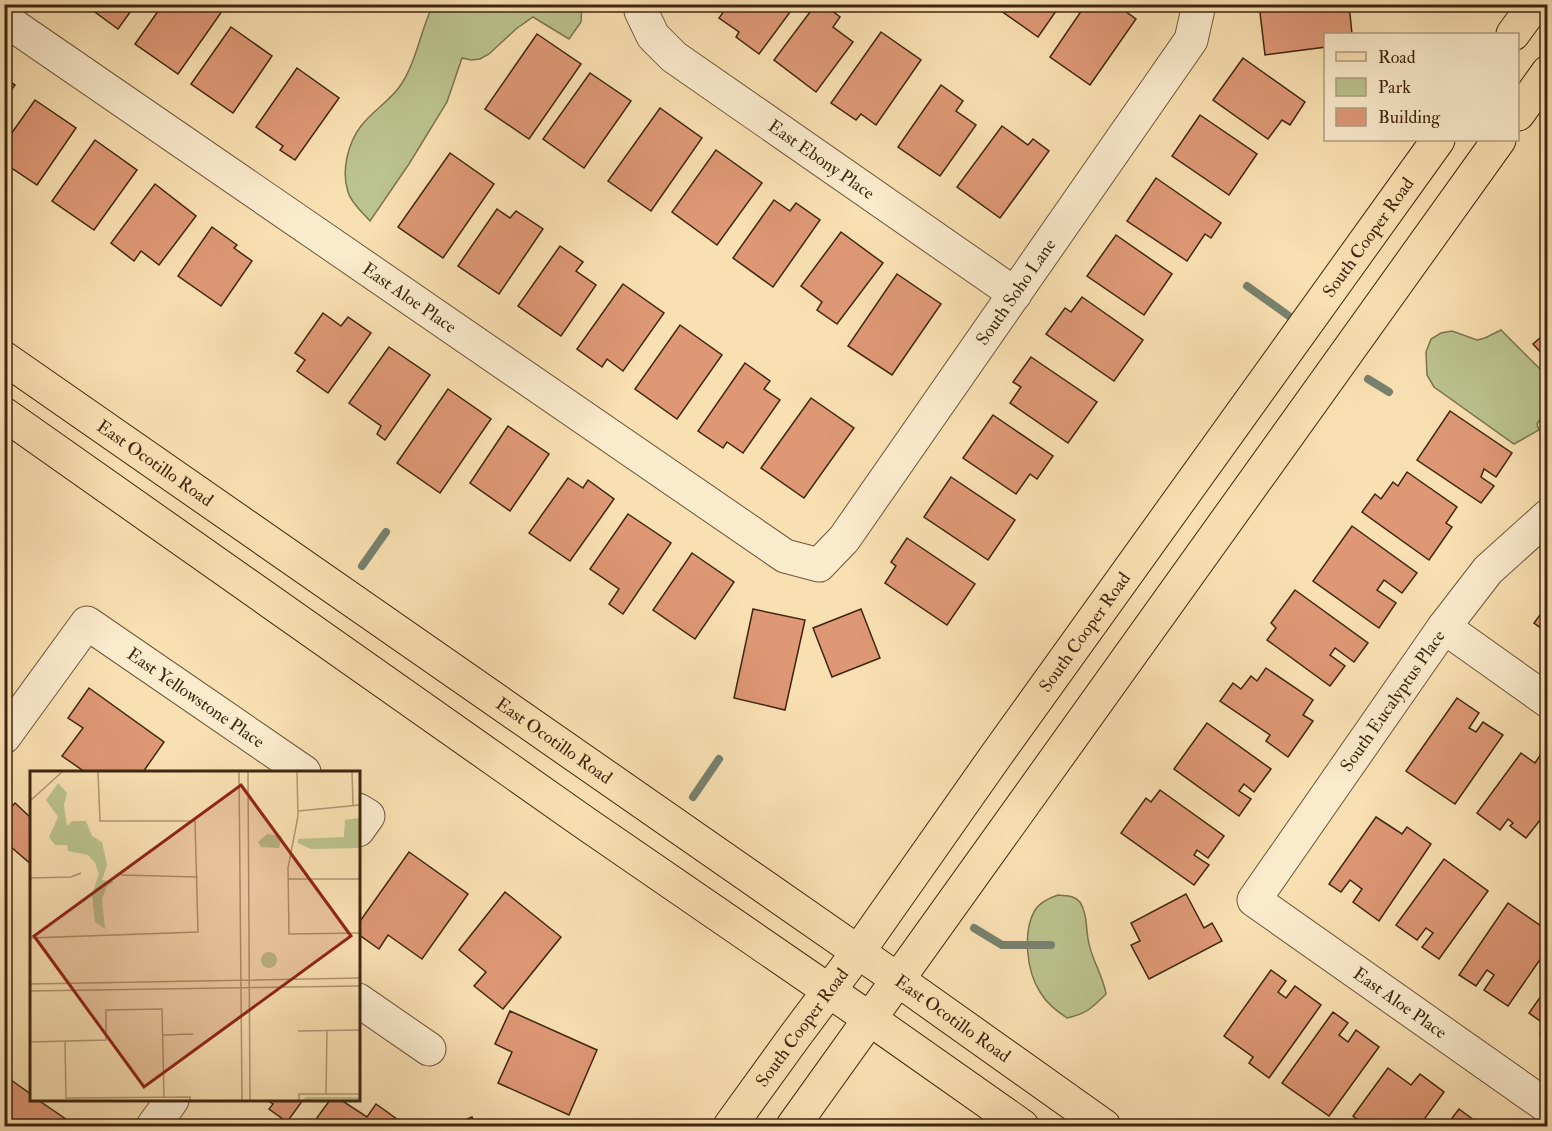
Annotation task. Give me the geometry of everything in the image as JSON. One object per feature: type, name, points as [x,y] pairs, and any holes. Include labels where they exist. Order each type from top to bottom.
[{"type":"main road","points":[[1514,33],[1535,4]]},
{"type":"main road","points":[[1519,113],[1548,72]]},
{"type":"main road","name":"South Cooper Road","points":[[730,1126],[858,952],[1002,747],[1437,141]]},
{"type":"main road","points":[[793,1126],[1498,141]]},
{"type":"main road","name":"East Ocotillo Road","points":[[4,358],[897,979],[1104,1126]]},
{"type":"main road","points":[[4,414],[575,816],[1022,1126]]},
{"type":"street","name":"South Soho Lane","points":[[819,565],[844,539],[1191,40],[1196,7]]},
{"type":"street","name":"East Ebony Place","points":[[641,12],[653,36],[674,57],[1015,294]]},
{"type":"street","name":"East Aloe Place","points":[[4,19],[785,556],[819,565]]},
{"type":"street","name":"South Eucalyptus Place","points":[[1254,900],[1444,627],[1488,570],[1548,516]]},
{"type":"street","name":"East Yellowstone Place","points":[[4,737],[87,623],[303,771]]},
{"type":"street","points":[[1444,627],[1548,701]]},
{"type":"street","name":"East Aloe Place","points":[[1254,900],[1548,1107]]},
{"type":"street","points":[[360,1001],[429,1049]]},
{"type":"street","points":[[153,1126],[171,1101]]},
{"type":"green space","points":[[433,5],[582,5],[581,22],[569,39],[533,17],[489,54],[480,59],[462,58],[447,102],[370,221],[354,204],[348,192],[345,175],[349,149],[361,126],[396,91],[406,76]]},
{"type":"green space","points":[[1501,330],[1547,376],[1547,418],[1540,420],[1537,424],[1539,430],[1514,444],[1434,387],[1427,375],[1426,352],[1431,339],[1441,333],[1452,331],[1477,340]]},
{"type":"green space","points":[[1058,895],[1075,898],[1082,906],[1088,939],[1106,994],[1088,1010],[1067,1018],[1049,1004],[1040,992],[1029,963],[1027,940],[1028,929],[1035,910],[1045,901]]},
{"type":"building","points":[[84,4],[136,4],[118,29]]},
{"type":"building","points":[[163,4],[221,4],[225,7],[178,74],[135,44]]},
{"type":"building","points":[[729,4],[796,4],[759,54],[736,37],[739,32],[719,18]]},
{"type":"building","points":[[816,4],[823,4],[840,17],[833,27],[853,42],[816,92],[774,60]]},
{"type":"building","points":[[1000,4],[1061,4],[1038,37],[997,8]]},
{"type":"building","points":[[1086,4],[1115,4],[1136,19],[1090,85],[1050,57]]},
{"type":"building","points":[[1259,4],[1349,4],[1352,33],[1324,33],[1324,47],[1265,55]]},
{"type":"building","points":[[231,27],[272,56],[233,113],[191,84]]},
{"type":"building","points":[[881,32],[921,60],[876,125],[861,114],[856,120],[831,103]]},
{"type":"building","points":[[537,34],[581,64],[529,139],[485,109]]},
{"type":"building","points":[[1243,58],[1305,102],[1290,125],[1282,120],[1268,139],[1213,100]]},
{"type":"building","points":[[297,68],[339,98],[295,160],[280,150],[283,146],[256,127]]},
{"type":"building","points":[[590,73],[631,101],[584,168],[543,139]]},
{"type":"building","points":[[4,78],[15,85],[4,100]]},
{"type":"building","points":[[941,85],[963,101],[956,111],[976,125],[940,176],[898,147]]},
{"type":"building","points":[[35,100],[76,128],[37,185],[4,163],[4,144]]},
{"type":"building","points":[[660,108],[702,138],[651,211],[608,181]]},
{"type":"building","points":[[1200,115],[1257,154],[1229,195],[1172,156]]},
{"type":"building","points":[[1002,126],[1028,145],[1033,139],[1049,151],[1000,218],[957,187]]},
{"type":"building","points":[[95,140],[137,170],[94,230],[52,201]]},
{"type":"building","points":[[716,150],[762,183],[717,245],[672,212]]},
{"type":"building","points":[[450,153],[494,184],[443,258],[398,227]]},
{"type":"building","points":[[1156,178],[1221,223],[1211,238],[1205,234],[1187,261],[1127,221]]},
{"type":"building","points":[[155,184],[196,216],[159,265],[141,251],[134,261],[111,243]]},
{"type":"building","points":[[774,200],[790,211],[796,203],[820,220],[773,287],[733,258]]},
{"type":"building","points":[[497,209],[510,218],[516,211],[543,229],[499,294],[458,266]]},
{"type":"building","points":[[212,227],[237,245],[234,248],[252,261],[221,306],[178,276]]},
{"type":"building","points":[[841,232],[883,263],[837,324],[817,310],[822,302],[801,286]]},
{"type":"building","points":[[1116,235],[1172,274],[1144,315],[1087,276]]},
{"type":"building","points":[[560,246],[583,262],[576,271],[596,285],[561,336],[518,306]]},
{"type":"building","points":[[897,274],[941,304],[892,375],[848,346]]},
{"type":"building","points":[[623,284],[664,313],[623,371],[607,359],[602,367],[577,349]]},
{"type":"building","points":[[1082,297],[1143,340],[1114,381],[1046,334],[1065,308],[1071,312]]},
{"type":"building","points":[[323,313],[341,326],[348,317],[371,333],[328,393],[297,371],[305,360],[295,353]]},
{"type":"building","points":[[680,325],[722,355],[677,419],[635,389]]},
{"type":"building","points":[[1548,331],[1548,360],[1533,344]]},
{"type":"building","points":[[389,347],[430,375],[385,440],[377,434],[381,426],[349,403]]},
{"type":"building","points":[[1031,357],[1097,402],[1068,443],[1010,403],[1021,387],[1013,382]]},
{"type":"building","points":[[745,363],[770,381],[764,389],[780,400],[743,453],[727,442],[723,448],[698,431]]},
{"type":"building","points":[[448,389],[491,419],[440,493],[397,463]]},
{"type":"building","points":[[811,398],[854,428],[804,498],[761,468]]},
{"type":"building","points":[[1450,411],[1512,453],[1496,477],[1484,469],[1481,477],[1494,486],[1481,503],[1417,460]]},
{"type":"building","points":[[993,415],[1053,456],[1037,479],[1030,474],[1016,494],[963,458]]},
{"type":"building","points":[[508,426],[549,454],[510,511],[470,483]]},
{"type":"building","points":[[1407,472],[1457,507],[1446,523],[1452,527],[1429,560],[1362,512],[1375,494],[1381,499],[1393,482],[1398,486]]},
{"type":"building","points":[[951,477],[1015,520],[988,560],[924,517]]},
{"type":"building","points":[[568,478],[583,488],[588,480],[614,499],[570,561],[529,533]]},
{"type":"building","points":[[628,514],[671,543],[623,614],[609,604],[619,589],[590,569]]},
{"type":"building","points":[[1352,526],[1417,573],[1402,593],[1384,580],[1377,590],[1396,603],[1379,628],[1313,581]]},
{"type":"building","points":[[907,538],[975,584],[947,625],[885,583],[896,566],[891,562]]},
{"type":"building","points":[[692,553],[734,582],[695,639],[653,610]]},
{"type":"building","points":[[1295,590],[1368,643],[1354,662],[1335,648],[1330,655],[1345,666],[1330,686],[1267,640],[1276,628],[1271,623]]},
{"type":"building","points":[[1548,604],[1548,630],[1546,632],[1534,623]]},
{"type":"building","points":[[753,609],[805,620],[785,710],[734,698]]},
{"type":"building","points":[[861,609],[880,658],[832,677],[813,628]]},
{"type":"building","points":[[1266,668],[1313,700],[1303,715],[1313,721],[1288,757],[1266,741],[1270,735],[1220,701],[1233,683],[1241,689],[1251,676],[1257,681]]},
{"type":"building","points":[[89,688],[164,742],[144,771],[84,771],[62,756],[83,728],[68,718]]},
{"type":"building","points":[[1457,698],[1479,713],[1469,728],[1476,732],[1483,722],[1503,735],[1455,804],[1406,771]]},
{"type":"building","points":[[1207,723],[1271,769],[1254,792],[1244,784],[1239,791],[1251,799],[1239,816],[1174,769]]},
{"type":"building","points":[[1521,753],[1535,763],[1541,754],[1548,759],[1548,810],[1526,838],[1510,826],[1513,823],[1508,819],[1500,830],[1477,813]]},
{"type":"building","points":[[1160,790],[1224,836],[1208,858],[1197,850],[1194,855],[1209,865],[1194,885],[1121,833],[1146,798],[1151,802]]},
{"type":"building","points":[[15,803],[30,815],[30,863],[4,841],[4,815]]},
{"type":"building","points":[[1376,817],[1402,834],[1407,827],[1431,844],[1379,921],[1353,902],[1362,889],[1350,880],[1341,892],[1329,884]]},
{"type":"building","points":[[409,852],[468,894],[422,959],[388,935],[379,949],[360,935],[360,921]]},
{"type":"building","points":[[1444,859],[1488,891],[1439,959],[1422,947],[1433,933],[1426,928],[1417,940],[1396,925]]},
{"type":"building","points":[[505,892],[561,937],[503,1009],[474,986],[486,972],[459,950]]},
{"type":"building","points":[[1186,894],[1204,928],[1212,923],[1222,941],[1149,979],[1131,945],[1140,941],[1131,923]]},
{"type":"building","points":[[1508,903],[1548,931],[1548,948],[1508,1006],[1484,990],[1494,975],[1487,970],[1476,986],[1459,975]]},
{"type":"building","points":[[1271,970],[1286,981],[1278,992],[1286,998],[1295,986],[1321,1005],[1269,1078],[1249,1063],[1253,1057],[1224,1036]]},
{"type":"building","points":[[1548,986],[1548,1038],[1540,1033],[1547,1026],[1529,1013]]},
{"type":"building","points":[[510,1011],[597,1050],[569,1115],[498,1083],[512,1052],[495,1044]]},
{"type":"building","points":[[1333,1012],[1348,1023],[1339,1035],[1348,1042],[1356,1030],[1379,1047],[1329,1116],[1282,1083]]},
{"type":"building","points":[[1388,1068],[1411,1085],[1420,1074],[1444,1092],[1420,1125],[1416,1122],[1413,1126],[1364,1126],[1353,1116]]},
{"type":"building","points":[[11,1080],[30,1094],[30,1101],[39,1101],[76,1126],[4,1126],[4,1089]]},
{"type":"building","points":[[268,1101],[302,1101],[287,1122],[269,1109],[273,1104]]},
{"type":"building","points":[[329,1101],[343,1101],[367,1117],[376,1104],[401,1122],[398,1126],[311,1126]]},
{"type":"building","points":[[1459,1109],[1479,1124],[1476,1126],[1446,1126]]},
{"type":"building","points":[[472,1117],[476,1126],[450,1126]]},
{"type":"waterway","points":[[1247,286],[1289,316]]},
{"type":"waterway","points":[[1368,379],[1389,392]]},
{"type":"waterway","points":[[362,566],[386,532]]},
{"type":"waterway","points":[[693,797],[719,759]]},
{"type":"waterway","points":[[974,928],[1002,945],[1051,945]]}]
